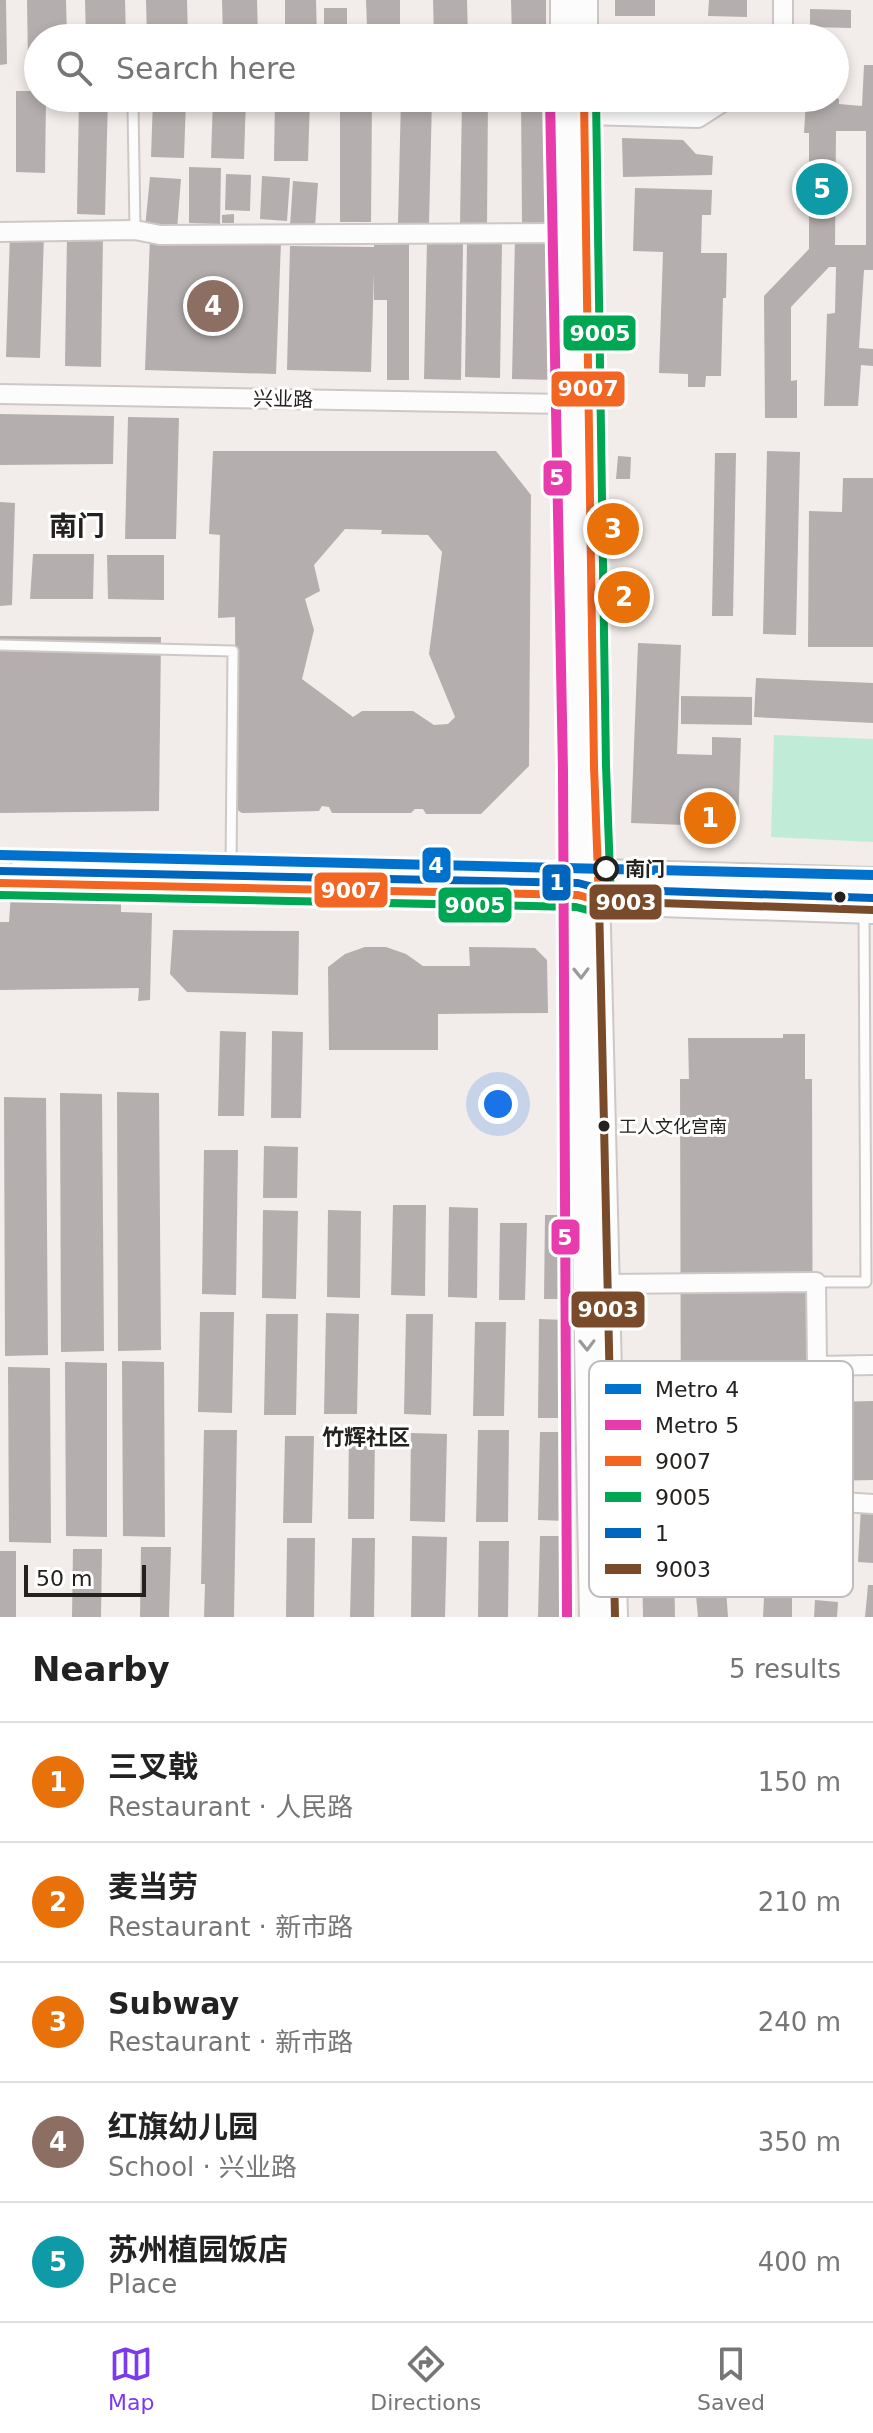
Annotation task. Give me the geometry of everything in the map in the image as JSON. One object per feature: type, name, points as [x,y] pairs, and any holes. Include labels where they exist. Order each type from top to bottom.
[{"type":"main road","points":[[563,0],[563,24]]},
{"type":"main road","points":[[585,0],[585,24]]},
{"type":"main road","points":[[563,112],[575,234],[594,766],[588,887],[591,1361]]},
{"type":"main road","points":[[584,112],[565,404],[571,750],[588,887],[610,1361]]},
{"type":"main road","points":[[0,865],[231,869],[588,887],[868,910]]},
{"type":"main road","points":[[0,883],[588,887],[873,881]]},
{"type":"main road","points":[[592,1597],[592,1617]]},
{"type":"main road","points":[[615,1597],[615,1617]]},
{"type":"street","points":[[783,0],[783,24]]},
{"type":"street","points":[[636,112],[698,118],[707,112]]},
{"type":"street","points":[[0,232],[135,230],[160,235],[575,234]]},
{"type":"street","name":"兴业路","points":[[0,394],[565,404]]},
{"type":"street","points":[[608,1284],[816,1282],[817,1361]]},
{"type":"street","points":[[853,1365],[873,1365]]},
{"type":"street","points":[[853,1503],[873,1504]]},
{"type":"lane","points":[[133,112],[135,230]]},
{"type":"lane","points":[[0,645],[233,651],[231,869]]},
{"type":"lane","points":[[816,1282],[866,1282],[868,910]]},
{"type":"green space","points":[[774,735],[873,739],[873,842],[771,837]]},
{"type":"building","points":[[0,0],[6,0],[7,64],[0,65]]},
{"type":"building","points":[[27,0],[66,0],[67,24],[27,24]]},
{"type":"building","points":[[85,0],[125,0],[126,24],[86,24]]},
{"type":"building","points":[[146,0],[187,0],[188,24],[147,24]]},
{"type":"building","points":[[222,0],[257,0],[258,24],[223,24]]},
{"type":"building","points":[[285,0],[316,0],[317,24],[285,24]]},
{"type":"building","points":[[366,0],[400,0],[400,24],[367,24]]},
{"type":"building","points":[[433,0],[467,0],[468,24],[434,24]]},
{"type":"building","points":[[511,0],[546,0],[546,24],[512,24]]},
{"type":"building","points":[[615,0],[655,0],[655,16],[615,16]]},
{"type":"building","points":[[709,0],[747,0],[747,17],[708,16]]},
{"type":"building","points":[[324,8],[347,8],[347,24],[324,24]]},
{"type":"building","points":[[810,9],[851,10],[851,28],[849,24],[810,24]]},
{"type":"building","points":[[864,65],[873,65],[873,270],[864,270],[859,348],[873,349],[873,366],[861,365],[858,406],[824,406],[827,314],[835,313],[836,267],[829,267],[791,307],[791,381],[797,380],[797,418],[765,418],[764,296],[809,249],[809,133],[804,133],[805,112],[849,112],[849,105],[862,106]],"holes":[[[836,131],[866,131],[866,245],[835,245]]]},
{"type":"building","points":[[16,91],[24,91],[24,112],[46,112],[45,173],[16,172]]},
{"type":"building","points":[[79,112],[108,112],[105,215],[77,214]]},
{"type":"building","points":[[153,112],[186,112],[184,158],[151,157]]},
{"type":"building","points":[[213,112],[246,112],[244,159],[211,158]]},
{"type":"building","points":[[275,112],[310,112],[308,161],[274,161]]},
{"type":"building","points":[[340,112],[372,112],[371,222],[340,222]]},
{"type":"building","points":[[401,112],[432,112],[429,224],[398,223]]},
{"type":"building","points":[[462,112],[488,112],[487,224],[460,224]]},
{"type":"building","points":[[521,112],[546,112],[547,224],[522,224]]},
{"type":"building","points":[[619,112],[649,112],[649,115]]},
{"type":"building","points":[[622,138],[683,140],[696,154],[713,156],[712,175],[623,177]]},
{"type":"building","points":[[189,167],[221,168],[220,224],[189,223]]},
{"type":"building","points":[[226,174],[251,175],[250,211],[225,210]]},
{"type":"building","points":[[262,176],[290,178],[287,221],[260,219]]},
{"type":"building","points":[[150,177],[181,179],[177,230],[145,228]]},
{"type":"building","points":[[293,181],[318,183],[315,227],[290,226]]},
{"type":"building","points":[[635,188],[712,190],[711,215],[702,215],[701,253],[727,253],[726,298],[723,298],[721,376],[706,376],[705,387],[688,387],[688,374],[659,373],[663,252],[633,251]]},
{"type":"building","points":[[234,214],[234,223],[222,223],[222,215]]},
{"type":"building","points":[[10,233],[44,234],[40,358],[6,357]]},
{"type":"building","points":[[67,235],[103,235],[101,367],[65,366]]},
{"type":"building","points":[[150,237],[281,242],[276,374],[145,370]]},
{"type":"building","points":[[515,237],[555,238],[554,380],[512,379]]},
{"type":"building","points":[[467,241],[502,241],[500,378],[465,377]]},
{"type":"building","points":[[427,242],[463,243],[461,380],[424,379]]},
{"type":"building","points":[[409,244],[409,380],[387,380],[387,300],[374,300],[374,273],[371,372],[287,370],[290,246],[374,247]]},
{"type":"building","points":[[0,414],[114,416],[113,464],[0,465]]},
{"type":"building","points":[[128,417],[179,418],[176,539],[125,539]]},
{"type":"building","points":[[213,451],[496,451],[531,495],[529,766],[481,814],[426,814],[423,809],[415,809],[411,813],[332,813],[329,807],[322,806],[319,811],[242,813],[236,809],[235,617],[218,618],[220,535],[209,534]],"holes":[[[345,529],[382,530],[381,534],[428,535],[442,552],[429,654],[455,717],[448,724],[434,725],[413,711],[362,711],[353,717],[302,679],[314,630],[305,599],[320,591],[314,565]]]},
{"type":"building","points":[[767,451],[800,452],[796,635],[763,634]]},
{"type":"building","points":[[715,453],[736,453],[733,616],[712,616]]},
{"type":"building","points":[[618,456],[631,457],[630,479],[616,479]]},
{"type":"building","points":[[843,478],[873,478],[873,647],[808,647],[809,511],[842,512]]},
{"type":"building","points":[[0,502],[15,503],[12,605],[0,606]]},
{"type":"building","points":[[33,554],[94,554],[93,599],[30,599]]},
{"type":"building","points":[[107,555],[164,555],[164,600],[108,599]]},
{"type":"building","points":[[0,636],[161,637],[159,811],[0,813]]},
{"type":"building","points":[[638,643],[681,645],[677,754],[712,755],[712,737],[741,738],[738,827],[631,823]]},
{"type":"building","points":[[756,678],[873,683],[873,723],[754,717]]},
{"type":"building","points":[[681,696],[752,697],[752,725],[681,724]]},
{"type":"building","points":[[11,893],[121,895],[121,912],[152,913],[150,1000],[138,1001],[139,988],[0,990],[0,922],[9,922]]},
{"type":"building","points":[[173,930],[299,931],[298,995],[187,992],[170,974]]},
{"type":"building","points":[[365,947],[386,947],[406,954],[423,966],[470,966],[469,947],[535,948],[547,960],[548,1013],[438,1014],[438,1050],[329,1050],[328,967],[345,954]]},
{"type":"building","points":[[220,1031],[246,1032],[244,1116],[218,1116]]},
{"type":"building","points":[[272,1031],[303,1032],[301,1118],[271,1118]]},
{"type":"building","points":[[783,1034],[805,1034],[805,1079],[812,1079],[813,1361],[681,1361],[680,1079],[689,1079],[688,1038],[783,1038]]},
{"type":"building","points":[[117,1092],[159,1093],[161,1350],[118,1351]]},
{"type":"building","points":[[60,1093],[102,1094],[104,1351],[61,1352]]},
{"type":"building","points":[[4,1097],[46,1098],[48,1355],[5,1356]]},
{"type":"building","points":[[264,1146],[298,1147],[297,1198],[263,1198]]},
{"type":"building","points":[[204,1150],[238,1150],[236,1295],[202,1294]]},
{"type":"building","points":[[393,1205],[426,1205],[425,1296],[391,1295]]},
{"type":"building","points":[[449,1207],[478,1208],[477,1298],[448,1297]]},
{"type":"building","points":[[263,1210],[298,1211],[296,1299],[262,1298]]},
{"type":"building","points":[[328,1210],[361,1211],[360,1298],[327,1297]]},
{"type":"building","points":[[545,1215],[570,1215],[568,1299],[544,1299]]},
{"type":"building","points":[[500,1223],[527,1223],[525,1300],[499,1300]]},
{"type":"building","points":[[200,1312],[234,1312],[232,1413],[198,1412]]},
{"type":"building","points":[[326,1313],[359,1314],[357,1414],[324,1414]]},
{"type":"building","points":[[266,1314],[298,1314],[296,1415],[264,1415]]},
{"type":"building","points":[[406,1314],[433,1314],[431,1415],[404,1414]]},
{"type":"building","points":[[539,1319],[566,1320],[565,1418],[538,1418]]},
{"type":"building","points":[[475,1322],[506,1322],[504,1416],[473,1416]]},
{"type":"building","points":[[122,1361],[164,1362],[165,1537],[123,1536]]},
{"type":"building","points":[[65,1362],[107,1363],[107,1537],[66,1536]]},
{"type":"building","points":[[8,1367],[50,1368],[51,1543],[9,1542]]},
{"type":"building","points":[[853,1401],[873,1401],[873,1480],[853,1480]]},
{"type":"building","points":[[204,1430],[237,1430],[234,1617],[204,1617],[205,1584],[201,1584]]},
{"type":"building","points":[[478,1430],[509,1430],[508,1522],[476,1522]]},
{"type":"building","points":[[349,1432],[375,1432],[374,1519],[348,1519]]},
{"type":"building","points":[[540,1432],[567,1432],[566,1521],[538,1520]]},
{"type":"building","points":[[411,1433],[447,1434],[445,1522],[410,1521]]},
{"type":"building","points":[[285,1436],[314,1436],[312,1523],[283,1523]]},
{"type":"building","points":[[861,1507],[873,1508],[873,1563],[858,1562]]},
{"type":"building","points":[[412,1536],[447,1537],[445,1617],[411,1617]]},
{"type":"building","points":[[540,1536],[565,1536],[564,1617],[538,1617]]},
{"type":"building","points":[[287,1538],[315,1538],[314,1617],[286,1617]]},
{"type":"building","points":[[352,1538],[375,1538],[374,1617],[350,1617]]},
{"type":"building","points":[[479,1541],[509,1541],[508,1617],[478,1617]]},
{"type":"building","points":[[141,1547],[171,1547],[169,1617],[140,1617]]},
{"type":"building","points":[[73,1549],[102,1549],[101,1617],[72,1617]]},
{"type":"building","points":[[0,1551],[16,1551],[16,1617],[0,1617]]},
{"type":"building","points":[[868,1585],[873,1585],[873,1617],[865,1617]]},
{"type":"building","points":[[643,1597],[675,1597],[675,1617],[643,1617]]},
{"type":"building","points":[[696,1597],[727,1597],[728,1617],[698,1617]]},
{"type":"building","points":[[764,1597],[792,1598],[792,1617],[763,1617]]},
{"type":"building","points":[[815,1600],[838,1602],[837,1617],[814,1617]]},
{"type":"metro line","name":"5","points":[[550,112],[563,771],[567,1617]]},
{"type":"metro line","name":"4","points":[[0,855],[873,875]]},
{"type":"transit line","name":"9007","points":[[0,883],[578,895],[599,901],[594,766],[584,112]]},
{"type":"transit line","name":"9005","points":[[0,895],[576,907],[599,913],[608,908],[611,901],[606,766],[596,112]]},
{"type":"transit line","name":"1","points":[[0,871],[578,883],[601,889],[873,898]]},
{"type":"transit line","name":"9003","points":[[609,1361],[599,901],[873,910]]},
{"type":"transit line","name":"9003","points":[[615,1597],[615,1617]]},
{"type":"place","name":"苏州植园饭店","points":[[822,189]]},
{"type":"place","name":"红旗幼儿园","points":[[213,306]]},
{"type":"place","name":"Subway","points":[[613,529]]},
{"type":"place","name":"麦当劳","points":[[624,597]]},
{"type":"place","name":"三叉戟","points":[[710,818]]},
{"type":"place","name":"南门","points":[[606,869]]},
{"type":"place","name":"工人文化宫南","points":[[604,1126]]},
{"type":"district","name":"南门","points":[[77,526]]},
{"type":"district","name":"竹辉社区","points":[[366,1437]]}]
